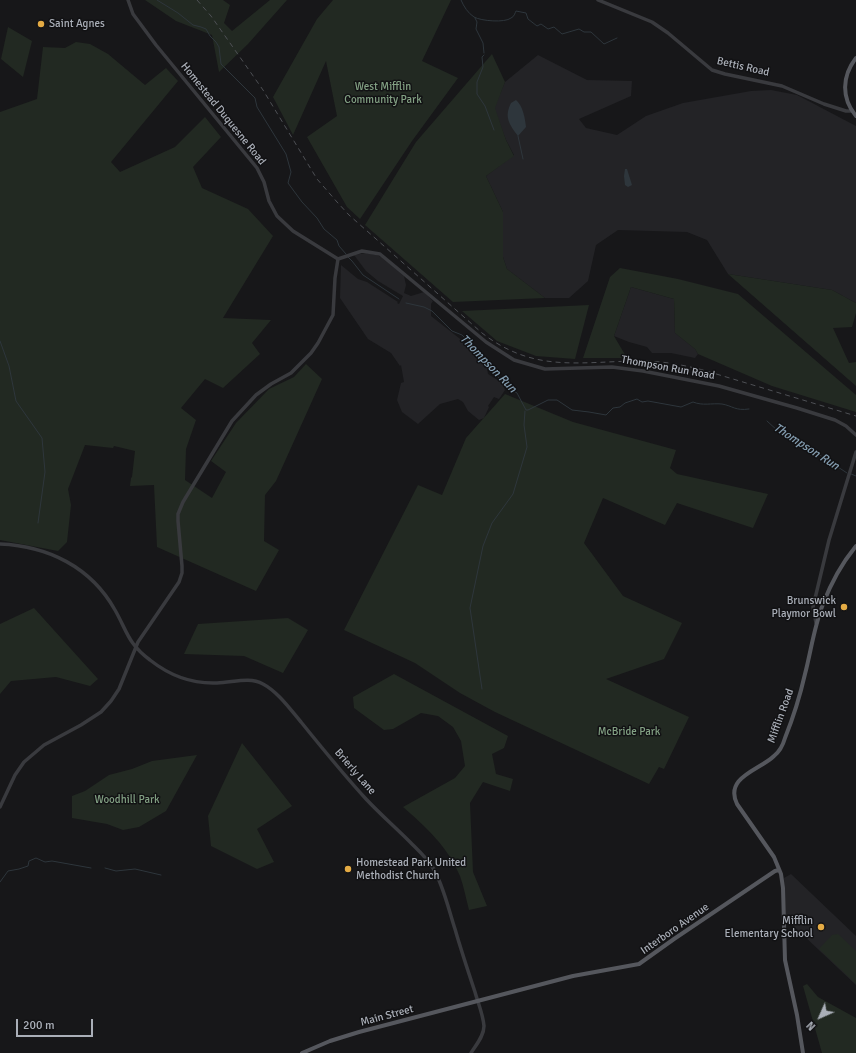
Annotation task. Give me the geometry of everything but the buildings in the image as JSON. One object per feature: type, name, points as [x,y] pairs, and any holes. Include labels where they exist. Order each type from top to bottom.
[{"type":"main road","points":[[856,58],[847,74],[844,87],[845,96],[856,116]]},
{"type":"main road","points":[[816,624],[822,605],[833,581],[856,546]]},
{"type":"main road","name":"Mifflin Road","points":[[803,1053],[797,1015],[785,960],[783,888],[780,870],[774,857],[737,804],[734,791],[737,784],[744,776],[774,756],[784,740],[805,676],[816,624]]},
{"type":"main road","name":"Interboro Avenue","points":[[478,1001],[574,976],[639,964],[775,871],[780,870]]},
{"type":"main road","name":"Main Street","points":[[302,1053],[351,1034],[478,1001]]},
{"type":"street","name":"Homestead Duquesne Road","points":[[128,0],[132,14],[257,168],[264,182],[269,201],[277,216],[293,231],[338,259]]},
{"type":"street","name":"Bettis Road","points":[[598,0],[644,18],[660,27],[712,70],[774,83],[824,104],[846,111],[852,111]]},
{"type":"street","name":"Thompson Run Road","points":[[338,259],[362,251],[380,254],[486,342],[514,360],[545,369],[612,367],[643,371],[719,386],[835,420],[846,426],[856,435]]},
{"type":"street","points":[[0,807],[15,775],[32,754],[44,745],[81,725],[101,712],[119,689],[140,640],[179,582],[182,573],[178,514],[183,502],[232,421],[256,395],[271,384],[291,373],[311,353],[318,343],[333,315],[338,259]]},
{"type":"street","name":"Mifflin Road","points":[[816,624],[813,607],[829,540],[856,452]]},
{"type":"street","points":[[0,544],[17,545],[37,549],[47,552],[75,566],[96,584],[109,600],[136,648]]},
{"type":"street","name":"Brierly Lane","points":[[136,648],[167,672],[182,678],[198,682],[217,683],[249,680],[262,683],[273,691],[367,800],[419,851],[433,868],[448,905],[478,1001],[484,1027],[480,1039],[471,1053]]},
{"type":"shaded area","points":[[538,55],[587,80],[632,81],[631,96],[579,119],[586,128],[617,135],[646,116],[683,103],[751,91],[771,90],[797,95],[856,126],[856,303],[832,290],[728,274],[707,240],[687,232],[618,230],[596,245],[588,281],[569,298],[545,298],[507,269],[503,257],[503,212],[486,176],[514,155],[506,140],[494,108],[505,82]]},
{"type":"shaded area","points":[[516,100],[522,109],[526,127],[518,136],[508,120],[508,112],[511,103]]},
{"type":"shaded area","points":[[625,169],[627,169],[632,185],[628,187],[625,185]]},
{"type":"shaded area","points":[[366,253],[382,257],[404,276],[406,285],[404,293],[411,296],[424,292],[433,301],[431,304],[431,316],[464,342],[481,359],[487,368],[488,374],[502,383],[505,390],[499,399],[494,397],[488,406],[489,407],[484,418],[479,420],[468,411],[463,402],[458,399],[440,404],[418,424],[402,412],[397,400],[401,383],[404,382],[401,365],[400,366],[391,353],[368,339],[340,298],[341,265],[358,279],[367,282],[399,304],[403,296],[378,281],[366,271],[354,255]]},
{"type":"shaded area","points":[[631,287],[674,299],[675,333],[695,349],[698,354],[695,358],[671,353],[652,353],[647,347],[614,336]]},
{"type":"shaded area","name":"Mifflin Elementary School","points":[[791,874],[856,936],[856,985],[785,918],[784,878]]},
{"type":"green space","points":[[145,0],[223,0],[230,5],[224,23],[232,31],[270,0],[287,0],[248,44],[219,72],[212,35],[176,21]]},
{"type":"green space","name":"West Mifflin Community Park","points":[[333,0],[451,0],[422,61],[458,78],[412,141],[360,219],[347,207],[307,137],[337,116],[326,61],[293,135],[273,97],[317,19]]},
{"type":"green space","points":[[8,27],[32,41],[23,77],[1,59]]},
{"type":"green space","points":[[76,42],[90,44],[108,54],[145,85],[166,68],[178,81],[111,162],[120,172],[175,147],[205,117],[221,137],[193,167],[202,188],[248,209],[273,236],[223,318],[271,320],[252,343],[260,354],[223,388],[205,379],[181,408],[196,420],[186,449],[185,480],[212,498],[226,472],[211,461],[236,423],[269,389],[294,377],[306,364],[322,379],[276,481],[265,495],[264,541],[279,550],[256,591],[157,547],[154,485],[130,486],[135,451],[114,446],[113,448],[85,445],[68,489],[71,505],[67,542],[58,551],[0,540],[0,112],[37,99],[43,47],[65,48]]},
{"type":"green space","points":[[492,54],[505,82],[495,108],[506,140],[514,156],[486,176],[503,212],[503,257],[507,269],[545,298],[453,302],[365,225],[416,142]]},
{"type":"green space","points":[[620,268],[678,279],[738,294],[856,395],[856,412],[772,386],[698,354],[695,349],[675,333],[674,299],[631,287],[614,336],[627,358],[583,358],[610,277]]},
{"type":"green space","points":[[728,274],[832,290],[856,303],[856,313],[852,327],[833,328],[849,363],[856,362],[856,386]]},
{"type":"green space","points":[[589,305],[575,359],[536,356],[497,341],[462,311]]},
{"type":"green space","name":"McBride Park","points":[[505,394],[573,422],[676,450],[670,468],[677,474],[768,494],[753,528],[677,503],[665,525],[603,498],[584,543],[623,596],[682,623],[664,659],[606,679],[689,717],[664,769],[659,767],[649,784],[495,712],[460,693],[415,663],[344,630],[418,485],[442,495],[466,438]]},
{"type":"green space","points":[[34,608],[98,679],[90,686],[56,677],[11,681],[0,694],[0,624]]},
{"type":"green space","points":[[288,618],[308,630],[283,673],[244,656],[184,654],[198,624]]},
{"type":"green space","points":[[394,674],[508,736],[504,748],[492,754],[496,774],[513,779],[510,791],[483,782],[470,803],[473,872],[487,906],[469,910],[460,876],[449,856],[436,838],[403,807],[455,778],[465,766],[461,741],[453,727],[438,716],[421,713],[393,729],[384,730],[354,708],[353,697]]},
{"type":"green space","points":[[242,743],[292,806],[257,829],[274,862],[257,869],[211,846],[208,816]]},
{"type":"green space","name":"Woodhill Park","points":[[197,755],[166,811],[139,827],[123,830],[107,824],[72,818],[72,796],[85,791],[109,775],[132,769],[152,761]]},
{"type":"green space","points":[[838,934],[856,951],[856,984],[819,949],[832,935]]},
{"type":"green space","points":[[807,984],[818,997],[856,1018],[856,1053],[822,1053],[803,986]]},
{"type":"waterway","name":"Thompson Run","points":[[157,0],[178,13],[193,25],[206,29],[216,42],[219,47],[221,64],[255,98],[257,107],[286,154],[291,172],[288,183],[302,202],[317,218],[324,229],[337,240],[339,246],[346,254]]},
{"type":"waterway","points":[[461,0],[470,14],[482,20],[508,20],[513,17],[516,11],[526,13],[528,19],[537,26],[541,24],[548,29],[554,27],[562,34],[579,29],[584,32],[591,32],[604,44],[617,38]]},
{"type":"waterway","points":[[475,18],[477,22],[476,29],[483,43],[484,53]]},
{"type":"waterway","points":[[484,55],[482,57],[483,67],[477,82],[477,94],[485,106],[494,130]]},
{"type":"waterway","points":[[518,136],[523,159]]},
{"type":"waterway","name":"Thompson Run","points":[[348,257],[363,275],[399,299]]},
{"type":"waterway","name":"Thompson Run","points":[[406,303],[424,307],[432,311],[452,331],[462,335],[486,360],[493,373],[503,381],[507,387],[517,393],[526,410],[548,400],[557,400],[572,410],[606,415],[613,408],[620,407],[625,403],[637,399],[642,402],[648,401],[681,407],[693,402],[704,404],[722,404],[737,409],[749,409]]},
{"type":"waterway","points":[[0,341],[9,366],[16,401],[42,438],[45,472],[38,523]]},
{"type":"waterway","points":[[482,689],[470,608],[483,546],[492,523],[513,494],[527,447],[524,425],[525,411]]},
{"type":"waterway","name":"Thompson Run","points":[[767,421],[778,431],[803,444],[847,473]]},
{"type":"waterway","name":"Thompson Run","points":[[851,474],[856,476]]},
{"type":"waterway","points":[[0,882],[8,871],[28,866],[29,861],[36,858],[45,862],[52,861],[91,868]]},
{"type":"waterway","points":[[105,868],[116,871],[135,869],[161,875]]},
{"type":"railway","points":[[197,0],[211,16],[263,90],[317,179],[337,202],[349,215],[482,333],[502,346],[521,355],[540,360],[579,363],[642,361],[680,365],[703,370],[856,416]]},
{"type":"place","name":"Saint Agnes","points":[[41,24]]},
{"type":"place","name":"Brunswick Playmor Bowl","points":[[844,607]]},
{"type":"place","name":"Homestead Park United Methodist Church","points":[[348,869]]},
{"type":"place","name":"Mifflin Elementary School","points":[[821,927]]}]
